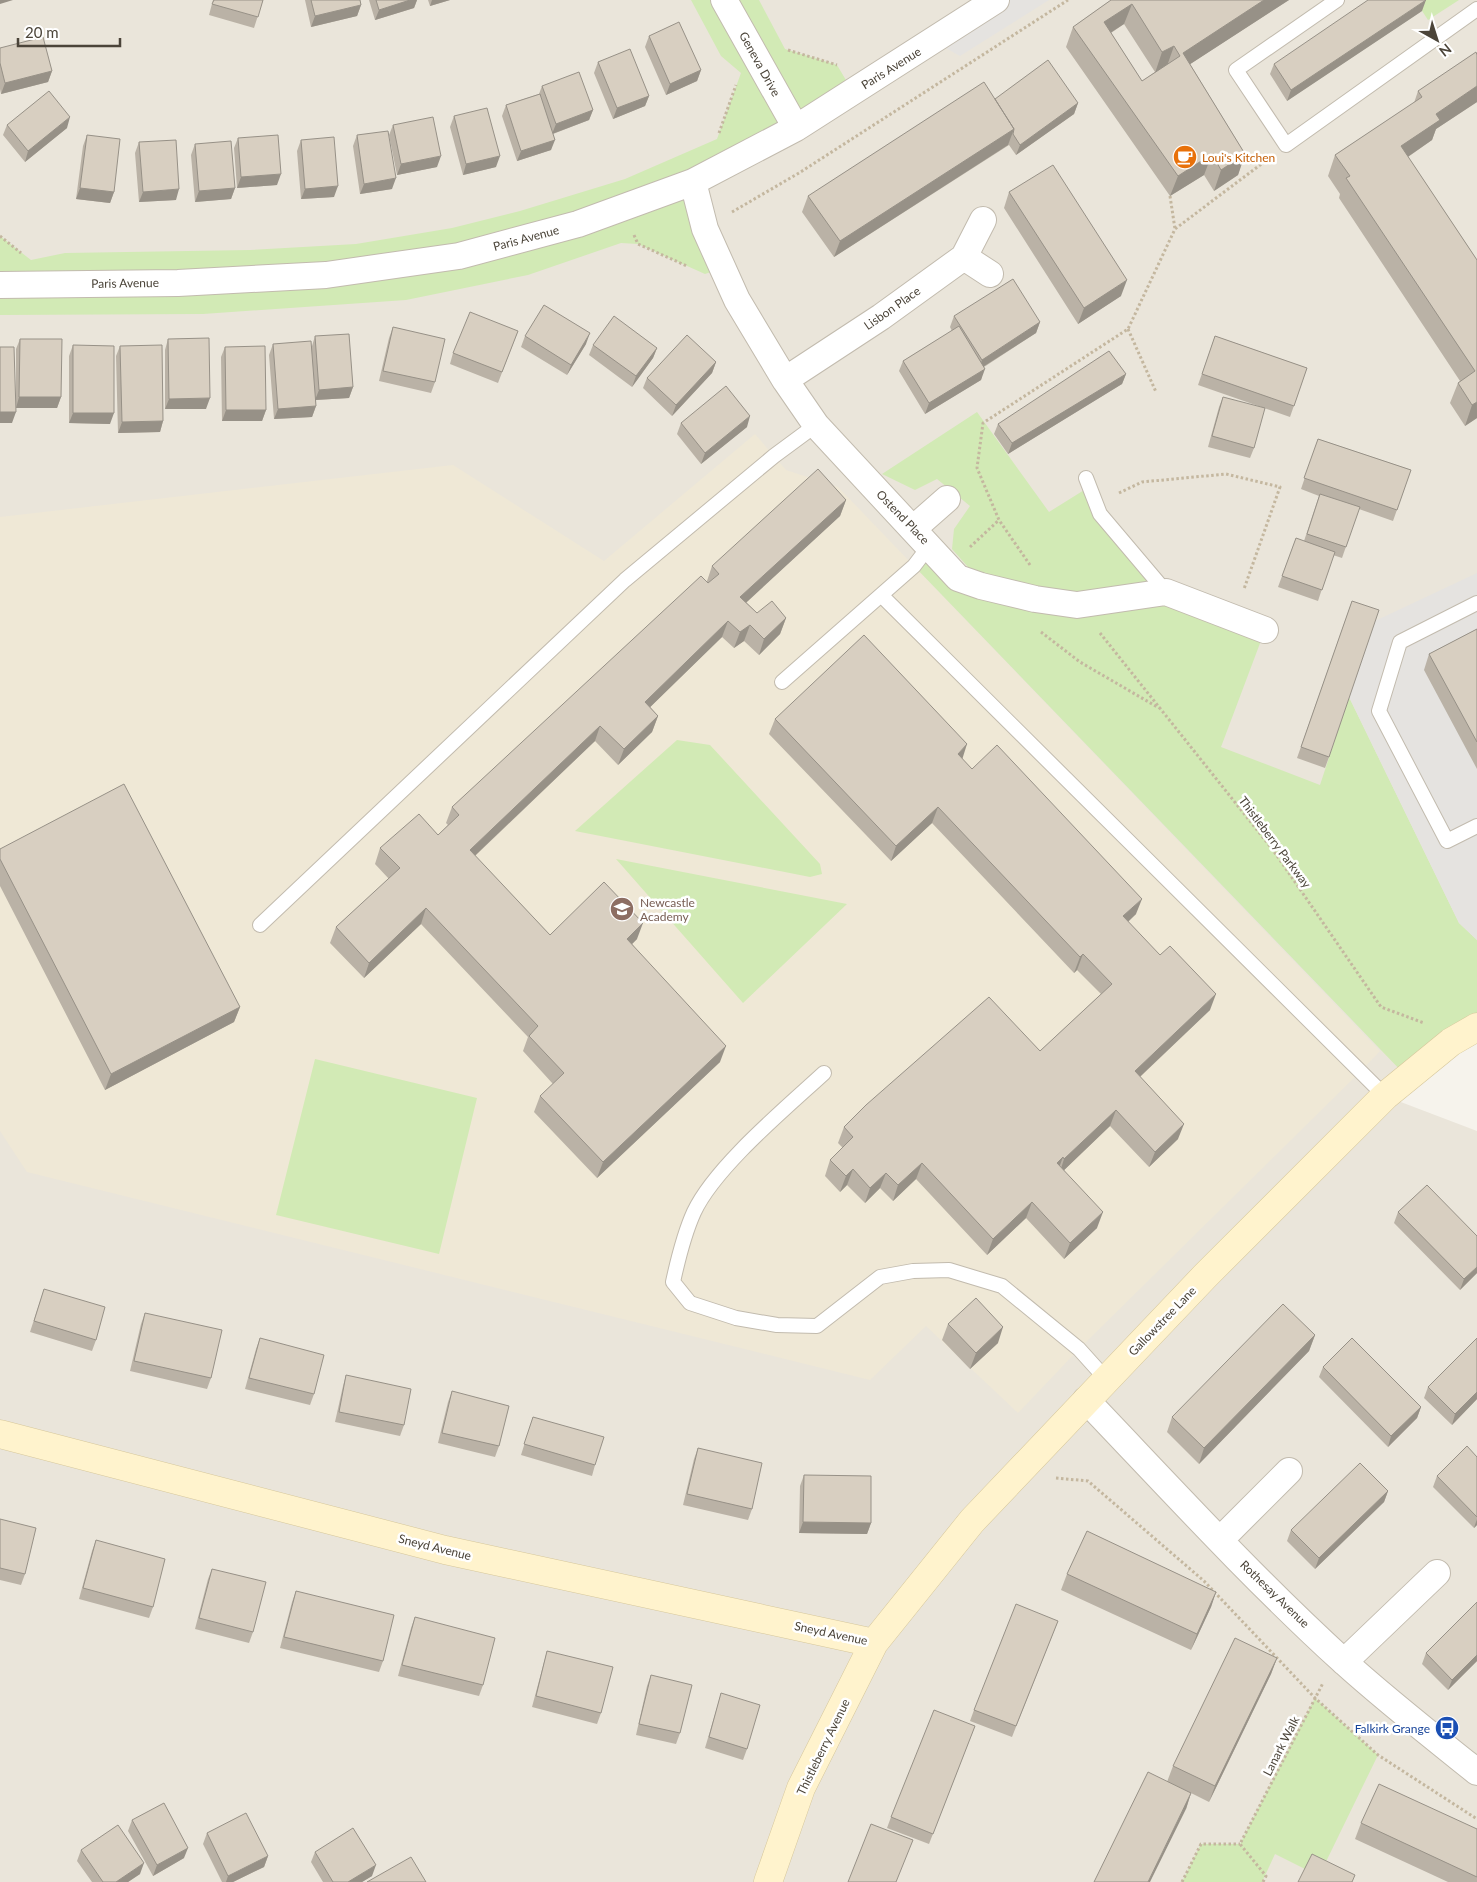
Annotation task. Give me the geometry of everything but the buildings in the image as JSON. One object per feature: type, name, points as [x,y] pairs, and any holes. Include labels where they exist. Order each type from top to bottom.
[{"type":"street","name":"Geneva Drive","points":[[724,0],[796,128]]},
{"type":"street","name":"Paris Avenue","points":[[0,285],[178,283],[326,275],[459,256],[578,224],[693,182],[796,128],[996,0]]},
{"type":"street","name":"Ostend Place","points":[[693,182],[705,229],[737,300],[785,380],[816,425],[922,537],[958,578],[981,586],[1067,603],[1166,592],[1265,630]]},
{"type":"street","name":"Lisbon Place","points":[[785,380],[881,316],[964,257],[983,220]]},
{"type":"street","points":[[964,257],[990,274]]},
{"type":"street","points":[[922,537],[947,499]]},
{"type":"street","name":"Gallowstree Lane","points":[[874,1642],[972,1521],[1211,1269],[1385,1096],[1451,1042],[1477,1027]]},
{"type":"street","name":"Rothesay Avenue","points":[[1086,1400],[1220,1540],[1341,1659],[1477,1772]]},
{"type":"street","name":"Sneyd Avenue","points":[[0,1434],[445,1550],[874,1642]]},
{"type":"street","points":[[1220,1540],[1289,1471]]},
{"type":"street","points":[[1341,1659],[1437,1573]]},
{"type":"street","name":"Thistleberry Avenue","points":[[768,1882],[801,1788],[874,1642]]},
{"type":"lane","points":[[1338,0],[1236,70],[1286,145],[1477,9]]},
{"type":"lane","points":[[260,925],[625,580],[774,456],[816,425]]},
{"type":"lane","points":[[1086,478],[1100,514],[1166,592]]},
{"type":"lane","points":[[782,682],[914,566],[922,537]]},
{"type":"lane","points":[[881,595],[1385,1096]]},
{"type":"lane","points":[[1477,603],[1400,642],[1379,711],[1447,841],[1477,826]]},
{"type":"lane","points":[[824,1073],[720,1174],[694,1212],[678,1258],[673,1282],[690,1303],[736,1318],[777,1325],[817,1326],[880,1277],[913,1271],[950,1270],[1002,1286],[1079,1349],[1106,1379]]},
{"type":"path","points":[[705,229],[798,173],[1068,0]]},
{"type":"path","points":[[1156,392],[1128,329],[1175,229],[1286,145]]},
{"type":"path","points":[[1170,196],[1175,229]]},
{"type":"path","points":[[620,209],[638,244],[705,274],[723,268]]},
{"type":"path","name":"Thistleberry Parkway","points":[[1128,329],[982,423],[977,468],[999,520],[1067,603],[1162,709],[1273,850],[1381,1007],[1438,1028],[1451,1042]]},
{"type":"path","points":[[1096,504],[1142,482],[1226,474],[1280,487],[1234,618]]},
{"type":"path","points":[[949,567],[999,520]]},
{"type":"path","points":[[1034,627],[1080,662],[1162,709]]},
{"type":"path","points":[[1015,1475],[1088,1481],[1204,1581],[1315,1698],[1378,1755],[1477,1819]]},
{"type":"path","name":"Lanark Walk","points":[[1240,1844],[1315,1698],[1341,1659]]},
{"type":"path","points":[[1182,1882],[1201,1844],[1240,1844],[1266,1876],[1263,1882]]},
{"type":"shaded area","points":[[0,0],[1477,0],[1477,1027],[1385,1096],[1477,1131],[1477,1882],[0,1882]]},
{"type":"shaded area","points":[[996,0],[1049,0],[960,56],[933,41]]},
{"type":"shaded area","name":"Newcastle Academy","points":[[755,434],[786,470],[838,487],[1380,1051],[1362,1070],[1079,1349],[1018,1413],[926,1326],[870,1380],[27,1172],[0,1131],[0,517],[453,465],[604,561]]},
{"type":"shaded area","points":[[1477,573],[1477,940],[1459,923],[1349,697],[1375,621]]},
{"type":"green space","points":[[691,0],[759,0],[785,49],[837,65],[853,92],[693,182],[723,268],[705,274],[638,244],[621,243],[528,275],[406,300],[203,314],[0,315],[0,236],[31,260],[65,253],[250,250],[356,244],[452,228],[520,211],[625,179],[717,139],[741,73],[721,56]]},
{"type":"green space","points":[[1415,0],[1459,0],[1428,20]]},
{"type":"green space","points":[[977,412],[1049,512],[1089,487],[1100,514],[1159,584],[1083,595],[975,575],[952,549],[954,529],[970,506],[937,479],[915,490],[882,474]]},
{"type":"green space","points":[[930,545],[958,578],[1035,599],[1166,592],[1265,630],[1221,747],[1320,785],[1349,697],[1459,923],[1477,940],[1477,1027],[1407,1077],[914,566]]},
{"type":"green space","points":[[677,740],[710,745],[820,864],[822,874],[810,877],[575,831]]},
{"type":"green space","points":[[616,859],[847,904],[743,1003]]},
{"type":"green space","points":[[315,1059],[477,1098],[439,1254],[276,1215]]},
{"type":"green space","points":[[1315,1698],[1378,1755],[1319,1876],[1275,1854],[1262,1882],[1182,1882],[1201,1844],[1240,1844]]},
{"type":"place","name":"Loui's Kitchen","points":[[1185,157]]},
{"type":"place","name":"Newcastle Academy","points":[[622,909]]},
{"type":"place","name":"Falkirk Grange","points":[[1447,1728]]}]
